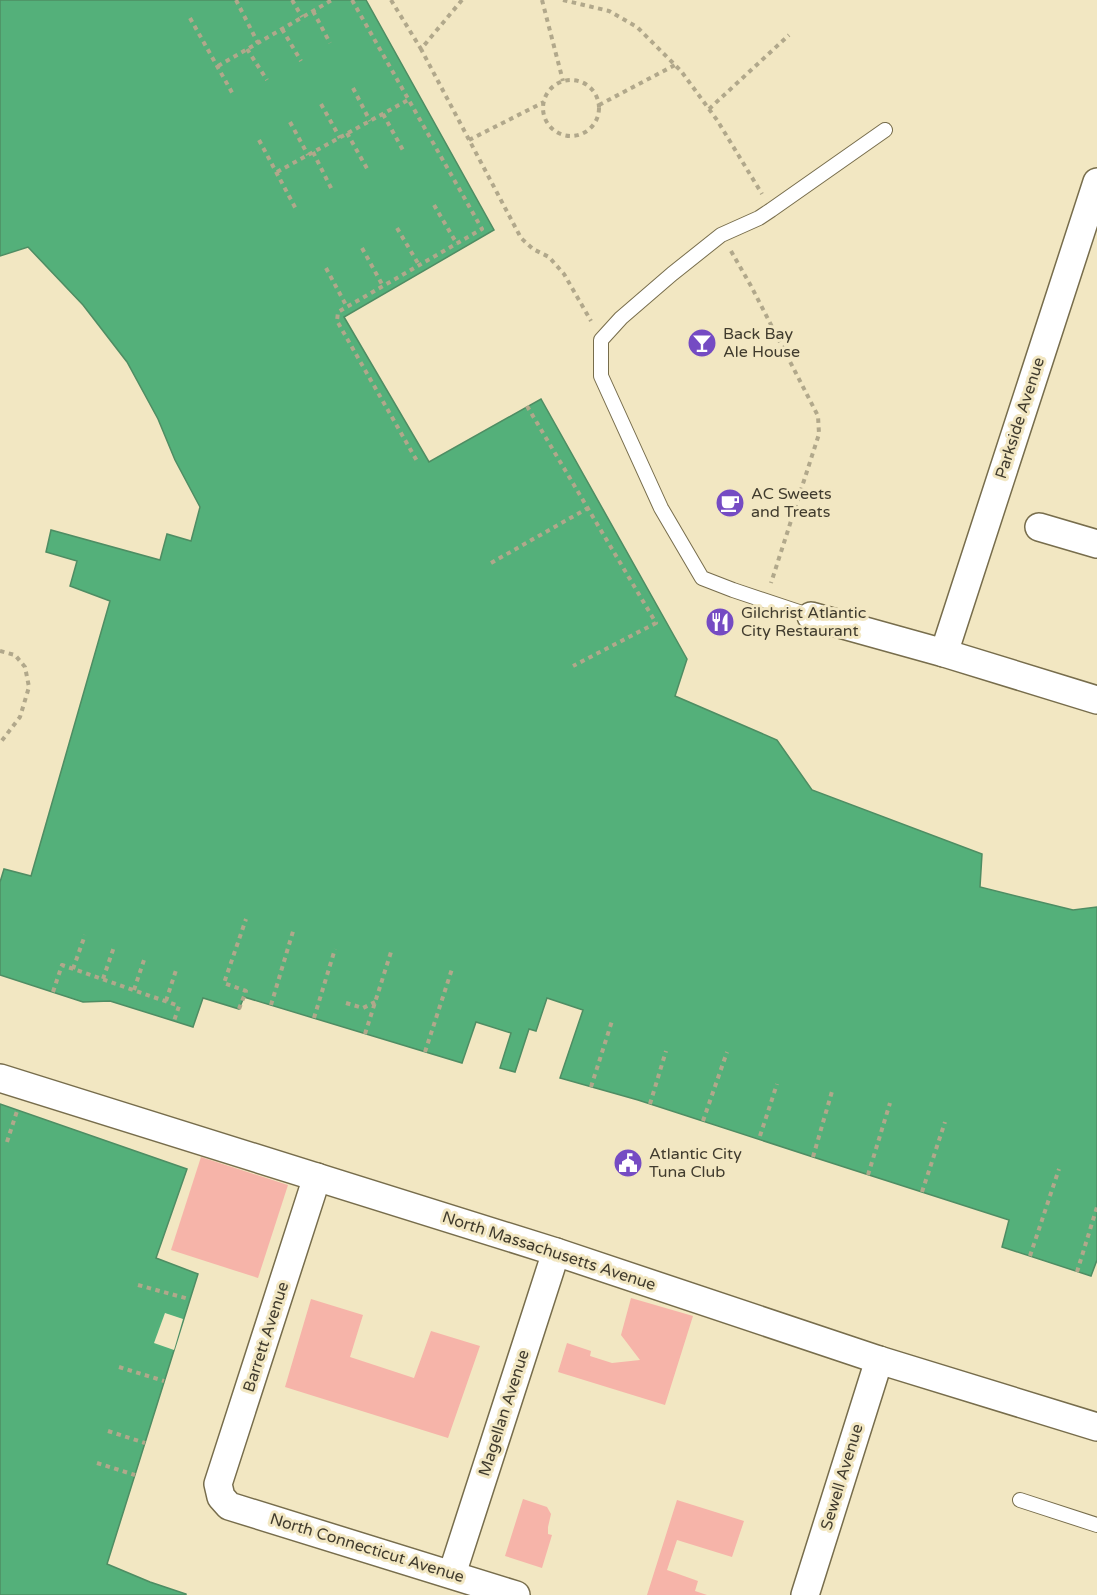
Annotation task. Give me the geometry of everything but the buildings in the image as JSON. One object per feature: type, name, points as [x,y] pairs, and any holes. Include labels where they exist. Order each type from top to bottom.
[{"type":"street","name":"Parkside Avenue","points":[[944,653],[1097,182]]},
{"type":"street","points":[[1039,527],[1097,544]]},
{"type":"street","points":[[811,615],[1097,700]]},
{"type":"street","name":"North Massachusetts Avenue","points":[[0,1078],[556,1252],[879,1359],[1097,1427]]},
{"type":"street","name":"Barrett Avenue","points":[[221,1497],[218,1484],[317,1177]]},
{"type":"street","name":"Magellan Avenue","points":[[452,1574],[556,1252]]},
{"type":"street","name":"Sewell Avenue","points":[[806,1595],[879,1359]]},
{"type":"street","name":"North Connecticut Avenue","points":[[221,1497],[229,1506],[516,1595]]},
{"type":"lane","points":[[811,615],[702,578],[662,508],[601,376],[602,340],[621,318],[721,235],[759,218],[885,130]]},
{"type":"lane","points":[[1020,1500],[1097,1524]]},
{"type":"path","points":[[236,0],[258,43]]},
{"type":"path","points":[[292,0],[302,17]]},
{"type":"path","points":[[218,66],[332,0]]},
{"type":"path","points":[[351,0],[482,229],[338,312],[337,321],[417,461]]},
{"type":"path","points":[[391,0],[420,49],[521,238],[533,249],[549,257],[564,274],[602,340]]},
{"type":"path","points":[[420,49],[462,0]]},
{"type":"path","points":[[542,0],[563,81]]},
{"type":"path","points":[[563,0],[609,11],[637,27],[675,65],[709,110],[771,210]]},
{"type":"path","points":[[313,11],[330,43]]},
{"type":"path","points":[[190,18],[234,96]]},
{"type":"path","points":[[282,29],[300,60]]},
{"type":"path","points":[[709,110],[789,35]]},
{"type":"path","points":[[247,49],[267,80]]},
{"type":"path","points":[[599,105],[675,65]]},
{"type":"path","points":[[563,81],[578,81],[585,84],[597,96],[599,105],[597,120],[592,127],[574,136],[564,135],[551,127],[544,114],[544,102],[548,93],[563,81]]},
{"type":"path","points":[[353,88],[370,121]]},
{"type":"path","points":[[277,172],[408,100]]},
{"type":"path","points":[[469,140],[544,102]]},
{"type":"path","points":[[321,104],[340,138]]},
{"type":"path","points":[[384,114],[404,152]]},
{"type":"path","points":[[291,122],[308,155]]},
{"type":"path","points":[[347,133],[369,172]]},
{"type":"path","points":[[259,140],[297,211]]},
{"type":"path","points":[[314,152],[332,190]]},
{"type":"path","points":[[434,205],[457,244]]},
{"type":"path","points":[[397,228],[419,265]]},
{"type":"path","points":[[721,235],[751,286],[818,416],[819,434],[766,601]]},
{"type":"path","points":[[362,248],[383,286]]},
{"type":"path","points":[[326,268],[347,307]]},
{"type":"path","points":[[527,406],[656,623],[573,666]]},
{"type":"path","points":[[491,563],[588,508]]},
{"type":"path","points":[[0,651],[15,655],[25,667],[29,687],[20,717],[0,743]]},
{"type":"path","points":[[239,1009],[246,991],[224,984],[246,919]]},
{"type":"path","points":[[271,1005],[294,928]]},
{"type":"path","points":[[73,969],[85,935]]},
{"type":"path","points":[[104,980],[114,947]]},
{"type":"path","points":[[314,1018],[335,949]]},
{"type":"path","points":[[365,1034],[391,952]]},
{"type":"path","points":[[134,990],[145,957]]},
{"type":"path","points":[[53,992],[62,965],[179,1006],[174,1021]]},
{"type":"path","points":[[166,1001],[177,967]]},
{"type":"path","points":[[425,1052],[452,969]]},
{"type":"path","points":[[346,1003],[363,1008],[375,1002]]},
{"type":"path","points":[[591,1087],[612,1021]]},
{"type":"path","points":[[650,1104],[666,1051]]},
{"type":"path","points":[[703,1121],[727,1052]]},
{"type":"path","points":[[760,1136],[777,1084]]},
{"type":"path","points":[[813,1157],[833,1088]]},
{"type":"path","points":[[868,1175],[890,1103]]},
{"type":"path","points":[[7,1142],[17,1110]]},
{"type":"path","points":[[922,1192],[945,1122]]},
{"type":"path","points":[[1030,1256],[1059,1169]]},
{"type":"path","points":[[1077,1272],[1097,1207]]},
{"type":"path","points":[[138,1285],[189,1299]]},
{"type":"path","points":[[119,1367],[164,1381]]},
{"type":"path","points":[[108,1431],[145,1443]]},
{"type":"path","points":[[97,1463],[135,1475]]},
{"type":"shaded area","points":[[0,0],[366,0],[494,230],[344,317],[429,462],[541,399],[687,659],[675,696],[777,740],[812,790],[982,854],[980,887],[1073,910],[1097,907],[1097,1260],[1091,1276],[1002,1247],[1009,1220],[638,1100],[560,1078],[583,1010],[547,998],[536,1031],[529,1029],[515,1072],[500,1068],[511,1033],[476,1022],[462,1063],[244,997],[239,1009],[203,998],[193,1027],[110,1001],[83,1002],[0,975],[0,882],[4,869],[31,876],[110,601],[70,586],[77,561],[46,552],[51,530],[160,560],[167,534],[191,541],[200,507],[175,460],[158,419],[127,362],[83,305],[28,247],[0,256]]},
{"type":"shaded area","points":[[0,1104],[187,1169],[156,1258],[198,1274],[107,1564],[186,1595],[0,1595]]},
{"type":"shaded area","points":[[201,1157],[288,1185],[258,1278],[171,1250]]},
{"type":"shaded area","points":[[631,1298],[693,1316],[665,1405],[558,1372],[567,1343],[591,1351],[590,1356],[612,1363],[640,1360],[621,1335]]},
{"type":"shaded area","points":[[311,1299],[363,1315],[350,1357],[414,1378],[431,1331],[480,1346],[448,1438],[285,1387]]},
{"type":"shaded area","points":[[523,1499],[547,1507],[551,1514],[548,1534],[552,1535],[542,1568],[505,1556]]},
{"type":"shaded area","points":[[677,1500],[744,1521],[732,1557],[677,1540],[667,1570],[698,1581],[695,1591],[707,1595],[647,1595]]},
{"type":"pier","points":[[165,1313],[183,1319],[174,1350],[154,1343]]},
{"type":"place","name":"Back Bay Ale House","points":[[702,343]]},
{"type":"place","name":"AC Sweets and Treats","points":[[730,503]]},
{"type":"place","name":"Gilchrist Atlantic City Restaurant","points":[[720,622]]},
{"type":"place","name":"Atlantic City Tuna Club","points":[[628,1163]]}]
